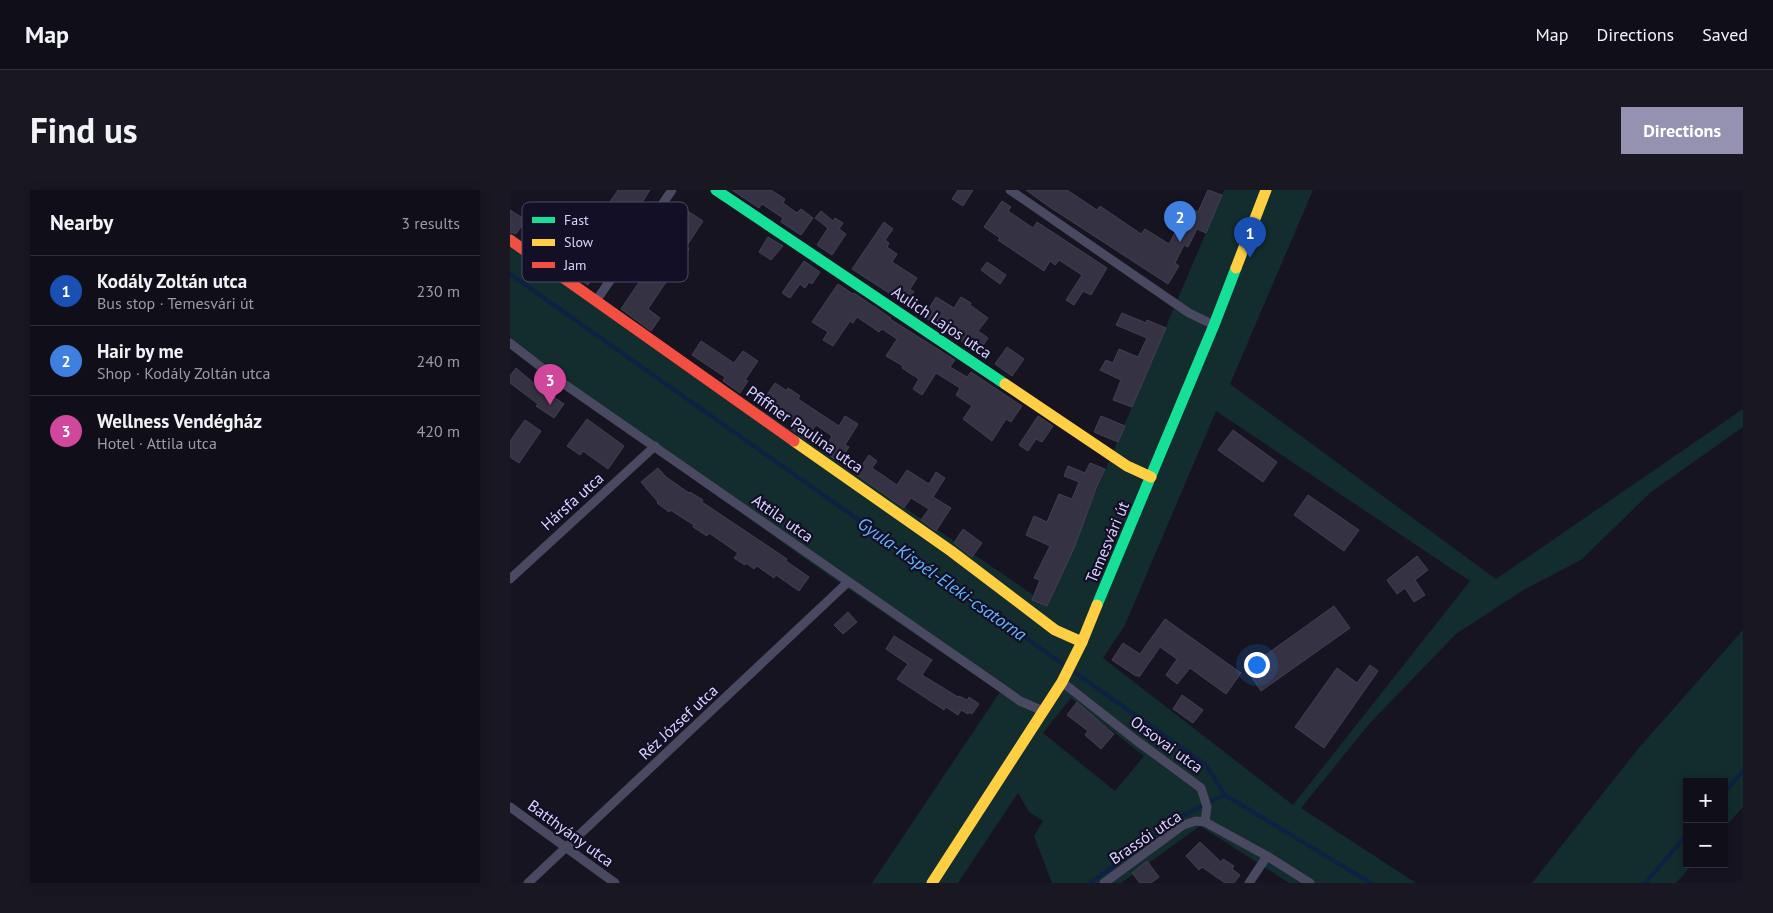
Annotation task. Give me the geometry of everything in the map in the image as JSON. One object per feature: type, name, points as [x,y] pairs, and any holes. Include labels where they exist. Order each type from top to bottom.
[{"type":"street","points":[[664,202],[672,190]]},
{"type":"street","name":"Aulich Lajos utca","points":[[716,190],[1127,466],[1151,477]]},
{"type":"street","points":[[1010,190],[1189,313],[1214,325]]},
{"type":"street","name":"Temesvári út","points":[[932,883],[1063,680],[1076,656],[1214,325],[1266,190]]},
{"type":"street","name":"Pfiffner Paulina utca","points":[[510,240],[522,249]]},
{"type":"street","name":"Pfiffner Paulina utca","points":[[569,282],[950,551],[1055,630],[1082,642]]},
{"type":"street","points":[[596,301],[609,282]]},
{"type":"street","name":"Attila utca","points":[[510,343],[554,377],[1020,701],[1042,711]]},
{"type":"street","name":"Hársfa utca","points":[[510,579],[655,446]]},
{"type":"street","name":"Réz József utca","points":[[528,883],[848,582]]},
{"type":"street","name":"Orsovai utca","points":[[1063,680],[1137,741],[1202,788],[1206,803],[1204,822]]},
{"type":"street","name":"Batthyány utca","points":[[510,807],[615,883]]},
{"type":"street","name":"Brassói utca","points":[[1104,883],[1184,825],[1196,821],[1204,822]]},
{"type":"street","points":[[1204,822],[1310,883]]},
{"type":"street","points":[[1249,883],[1266,856]]},
{"type":"green space","points":[[1224,190],[1313,190],[1230,384],[1496,579],[1743,409],[1743,427],[1651,492],[1581,560],[1525,589],[1456,634],[1370,723],[1301,808],[1416,883],[1289,883],[1200,826],[1121,883],[1052,883],[1034,836],[1043,821],[1029,812],[1018,793],[958,883],[872,883],[1000,692],[831,577],[510,349],[510,232],[522,241],[522,282],[577,282],[616,311],[1048,605]],"holes":[[[1216,411],[1470,581],[1293,805],[1103,658],[1125,625]],[[1071,698],[1144,756],[1115,791],[1043,733]]]},
{"type":"green space","points":[[1743,630],[1743,807],[1728,824],[1728,778],[1683,778],[1683,868],[1689,868],[1676,883],[1532,883],[1638,749]]},
{"type":"building","points":[[618,190],[650,190],[642,202],[610,202]]},
{"type":"building","points":[[732,190],[771,190],[785,199],[783,203],[797,213],[801,209],[813,218],[801,235],[781,222],[783,218],[762,204],[759,208]]},
{"type":"building","points":[[958,190],[973,190],[963,206],[952,199]]},
{"type":"building","points":[[1026,190],[1067,190],[1097,210],[1100,206],[1141,234],[1145,229],[1169,244],[1176,231],[1183,235],[1194,210],[1198,212],[1208,190],[1222,195],[1206,233],[1197,229],[1188,247],[1184,245],[1175,263],[1179,266],[1168,284]]},
{"type":"building","points":[[1002,201],[1011,207],[1008,211],[1033,228],[1037,222],[1107,268],[1091,295],[1083,291],[1074,305],[1066,300],[1082,275],[1059,260],[1055,265],[1050,261],[1044,271],[998,240],[1000,238],[984,227]]},
{"type":"building","points":[[510,210],[522,218],[522,226],[516,234],[510,232]]},
{"type":"building","points":[[688,211],[703,221],[688,244]]},
{"type":"building","points":[[821,211],[833,221],[835,218],[843,223],[839,229],[846,234],[832,255],[817,245],[828,228],[815,218]]},
{"type":"building","points":[[884,222],[893,229],[885,240],[889,243],[887,247],[897,254],[892,262],[917,278],[910,289],[914,292],[906,304],[852,269]]},
{"type":"building","points":[[768,237],[783,246],[771,260],[759,252]]},
{"type":"building","points":[[804,261],[820,272],[812,284],[809,282],[805,288],[800,284],[790,298],[782,293]]},
{"type":"building","points":[[987,262],[1006,275],[1000,284],[981,270]]},
{"type":"building","points":[[639,282],[666,282],[648,309],[660,318],[651,331],[621,309]]},
{"type":"building","points":[[838,284],[955,360],[950,367],[967,377],[971,372],[1022,406],[1011,422],[1006,419],[992,441],[963,419],[972,406],[956,395],[960,388],[936,373],[922,395],[913,389],[919,379],[902,368],[903,366],[886,356],[897,339],[882,329],[879,332],[857,317],[853,323],[850,321],[833,346],[823,340],[828,332],[812,322]]},
{"type":"building","points":[[936,297],[954,308],[961,297],[988,318],[978,331],[988,338],[978,353],[960,339],[924,317]]},
{"type":"building","points":[[1122,313],[1146,323],[1147,320],[1166,328],[1132,407],[1113,400],[1121,380],[1100,370],[1106,360],[1113,363],[1119,349],[1138,357],[1147,338],[1116,325]]},
{"type":"building","points":[[701,341],[734,363],[743,351],[758,361],[745,380],[748,381],[740,393],[723,381],[725,377],[692,355]]},
{"type":"building","points":[[1007,347],[1024,359],[1012,376],[995,364]]},
{"type":"building","points":[[516,368],[536,385],[564,404],[554,418],[536,406],[538,404],[510,383],[510,376]]},
{"type":"building","points":[[775,383],[787,391],[788,388],[800,396],[798,399],[839,426],[845,416],[858,424],[845,445],[849,447],[839,462],[823,451],[832,436],[816,425],[806,440],[790,428],[795,421],[774,407],[773,409],[762,402]]},
{"type":"building","points":[[1038,416],[1053,426],[1042,442],[1036,439],[1028,451],[1019,445]]},
{"type":"building","points":[[1101,416],[1125,426],[1118,442],[1094,432]]},
{"type":"building","points":[[587,419],[624,446],[608,469],[583,451],[580,455],[567,446]]},
{"type":"building","points":[[525,420],[541,431],[519,463],[510,457],[510,441]]},
{"type":"building","points":[[1233,430],[1277,462],[1263,482],[1218,450]]},
{"type":"building","points":[[869,455],[877,461],[872,468],[897,485],[907,470],[929,484],[936,472],[945,478],[933,497],[951,508],[936,531],[921,520],[929,509],[911,498],[904,508],[856,474]]},
{"type":"building","points":[[1090,463],[1105,469],[1074,548],[1047,606],[1032,600],[1040,580],[1034,578],[1050,546],[1026,535],[1034,516],[1047,522],[1059,494],[1072,499],[1079,482],[1064,476],[1068,466],[1085,473]]},
{"type":"building","points":[[658,468],[666,477],[703,500],[702,502],[787,559],[786,561],[809,577],[799,591],[776,575],[774,578],[757,566],[754,569],[746,563],[745,565],[734,558],[738,553],[709,533],[707,536],[693,527],[694,525],[670,510],[669,512],[657,503],[641,482]]},
{"type":"building","points":[[1308,495],[1359,530],[1344,551],[1294,515]]},
{"type":"building","points":[[963,529],[982,543],[972,557],[954,543]]},
{"type":"building","points":[[1417,556],[1428,570],[1415,580],[1425,595],[1414,602],[1405,588],[1397,594],[1387,580]]},
{"type":"building","points":[[1334,606],[1350,628],[1261,691],[1246,669]]},
{"type":"building","points":[[848,612],[857,622],[843,634],[834,625]]},
{"type":"building","points":[[1165,619],[1241,673],[1226,694],[1190,668],[1177,684],[1166,675],[1177,659],[1160,647],[1139,677],[1112,660],[1123,643],[1140,654]]},
{"type":"building","points":[[894,636],[932,660],[922,675],[958,697],[967,700],[969,697],[979,704],[972,714],[961,710],[958,715],[946,707],[944,710],[897,679],[908,664],[886,649]]},
{"type":"building","points":[[1370,665],[1378,671],[1324,748],[1295,727],[1337,668],[1357,683]]},
{"type":"building","points":[[1182,695],[1203,710],[1193,723],[1173,709]]},
{"type":"building","points":[[1077,702],[1114,734],[1101,749],[1085,735],[1088,731],[1067,715]]},
{"type":"building","points":[[1200,842],[1221,862],[1223,859],[1234,866],[1232,869],[1240,875],[1234,883],[1225,883],[1202,867],[1199,870],[1186,856]]},
{"type":"building","points":[[1147,861],[1159,877],[1151,883],[1140,883],[1132,873]]},
{"type":"waterway","name":"Gyula-Kispél-Eleki-csatorna","points":[[510,274],[1206,765],[1225,795],[1371,883]]},
{"type":"waterway","points":[[1728,788],[1743,771]]},
{"type":"waterway","points":[[1090,883],[1186,814],[1225,795]]},
{"type":"waterway","points":[[1645,883],[1683,840]]},
{"type":"traffic: fast","points":[[716,190],[1005,384]]},
{"type":"traffic: fast","points":[[1097,605],[1236,268]]},
{"type":"traffic: slow","points":[[1236,268],[1266,190]]},
{"type":"traffic: slow","points":[[1005,384],[1127,466],[1151,477]]},
{"type":"traffic: slow","points":[[794,441],[951,551],[1055,630],[1082,642]]},
{"type":"traffic: slow","points":[[932,883],[1062,682],[1082,642],[1097,605]]},
{"type":"traffic: jam","points":[[510,240],[522,248]]},
{"type":"traffic: jam","points":[[569,282],[794,441]]},
{"type":"place","name":"Hair by me","points":[[1180,242]]},
{"type":"place","name":"Kodály Zoltán utca","points":[[1250,258]]},
{"type":"place","name":"Wellness Vendégház","points":[[550,405]]}]
